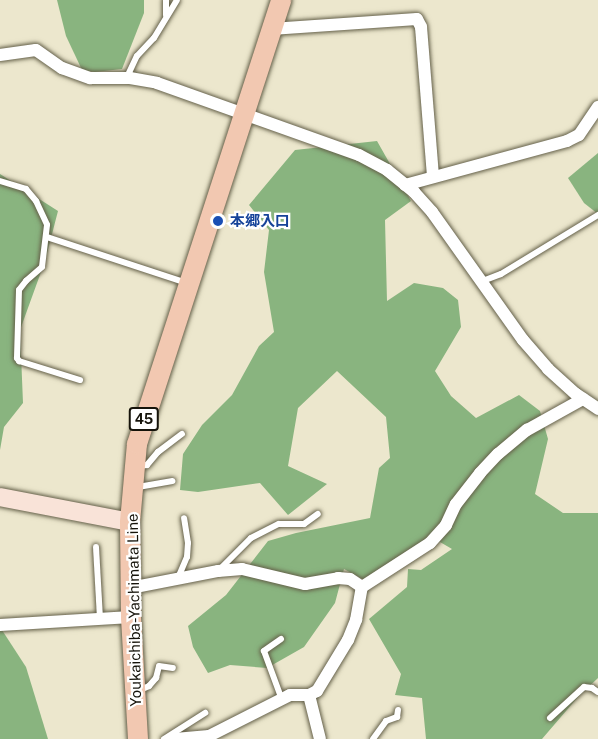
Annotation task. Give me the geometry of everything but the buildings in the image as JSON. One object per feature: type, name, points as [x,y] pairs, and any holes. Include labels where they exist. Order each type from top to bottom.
[{"type":"main road","name":"Youkaichiba-Yachimata Line","points":[[138,739],[131,617],[130,522],[135,466],[143,422],[281,0]]},
{"type":"street","points":[[271,29],[417,19],[421,27],[434,177]]},
{"type":"street","points":[[0,56],[36,50],[62,68],[90,78],[126,78],[157,83],[358,155],[387,170],[432,212],[522,340],[548,369],[598,409]]},
{"type":"street","points":[[405,185],[567,141],[579,135],[598,107]]},
{"type":"street","points":[[175,739],[215,734],[290,696],[309,695],[322,684],[348,640],[356,620],[362,587],[419,553],[430,543],[446,525],[456,504],[498,454],[527,430],[583,399]]},
{"type":"street","points":[[0,497],[130,522]]},
{"type":"street","points":[[130,588],[218,571],[242,570],[305,584],[338,578],[350,579],[362,587]]},
{"type":"street","points":[[0,625],[131,617]]},
{"type":"street","points":[[309,695],[320,739]]},
{"type":"lane","points":[[165,0],[166,15]]},
{"type":"lane","points":[[126,78],[134,62],[154,38],[177,0]]},
{"type":"lane","points":[[0,181],[20,184],[31,195],[46,222],[47,237],[42,267],[26,281],[19,291],[16,358],[19,361],[80,380]]},
{"type":"lane","points":[[480,282],[501,274],[598,215]]},
{"type":"lane","points":[[47,237],[188,283]]},
{"type":"lane","points":[[135,466],[147,465],[158,452],[182,434]]},
{"type":"lane","points":[[133,488],[172,481]]},
{"type":"lane","points":[[218,571],[251,538],[279,524],[304,524],[318,514]]},
{"type":"lane","points":[[177,580],[188,557],[184,518]]},
{"type":"lane","points":[[96,547],[100,618]]},
{"type":"lane","points":[[281,639],[264,651],[282,700]]},
{"type":"lane","points":[[135,691],[149,686],[156,678],[159,666],[173,668]]},
{"type":"lane","points":[[550,718],[584,687],[592,687],[598,692]]},
{"type":"lane","points":[[373,739],[386,721],[397,717],[398,710]]},
{"type":"lane","points":[[164,739],[205,713]]},
{"type":"green space","points":[[57,0],[144,0],[144,13],[122,69],[95,72],[82,70],[66,36]]},
{"type":"green space","points":[[377,141],[411,201],[385,220],[387,301],[414,283],[443,288],[458,300],[461,327],[435,371],[451,396],[476,418],[519,395],[540,411],[548,439],[535,494],[563,513],[598,513],[598,678],[578,697],[542,739],[426,739],[422,698],[395,695],[401,674],[369,619],[407,587],[408,569],[421,570],[452,549],[440,542],[412,551],[364,580],[344,569],[335,603],[304,647],[267,668],[230,665],[208,673],[193,647],[188,626],[226,595],[268,541],[370,518],[379,468],[390,458],[386,417],[337,371],[298,408],[288,466],[327,484],[288,515],[260,483],[198,492],[180,490],[183,454],[202,425],[232,395],[259,346],[274,332],[264,272],[269,230],[249,205],[295,150]]},
{"type":"green space","points":[[598,153],[598,214],[584,203],[568,178]]},
{"type":"green space","points":[[0,174],[58,211],[45,261],[20,330],[23,403],[4,427],[0,450]]},
{"type":"green space","points":[[0,627],[26,667],[48,739],[0,739]]},
{"type":"place","name":"本郷入口","points":[[218,221]]}]
